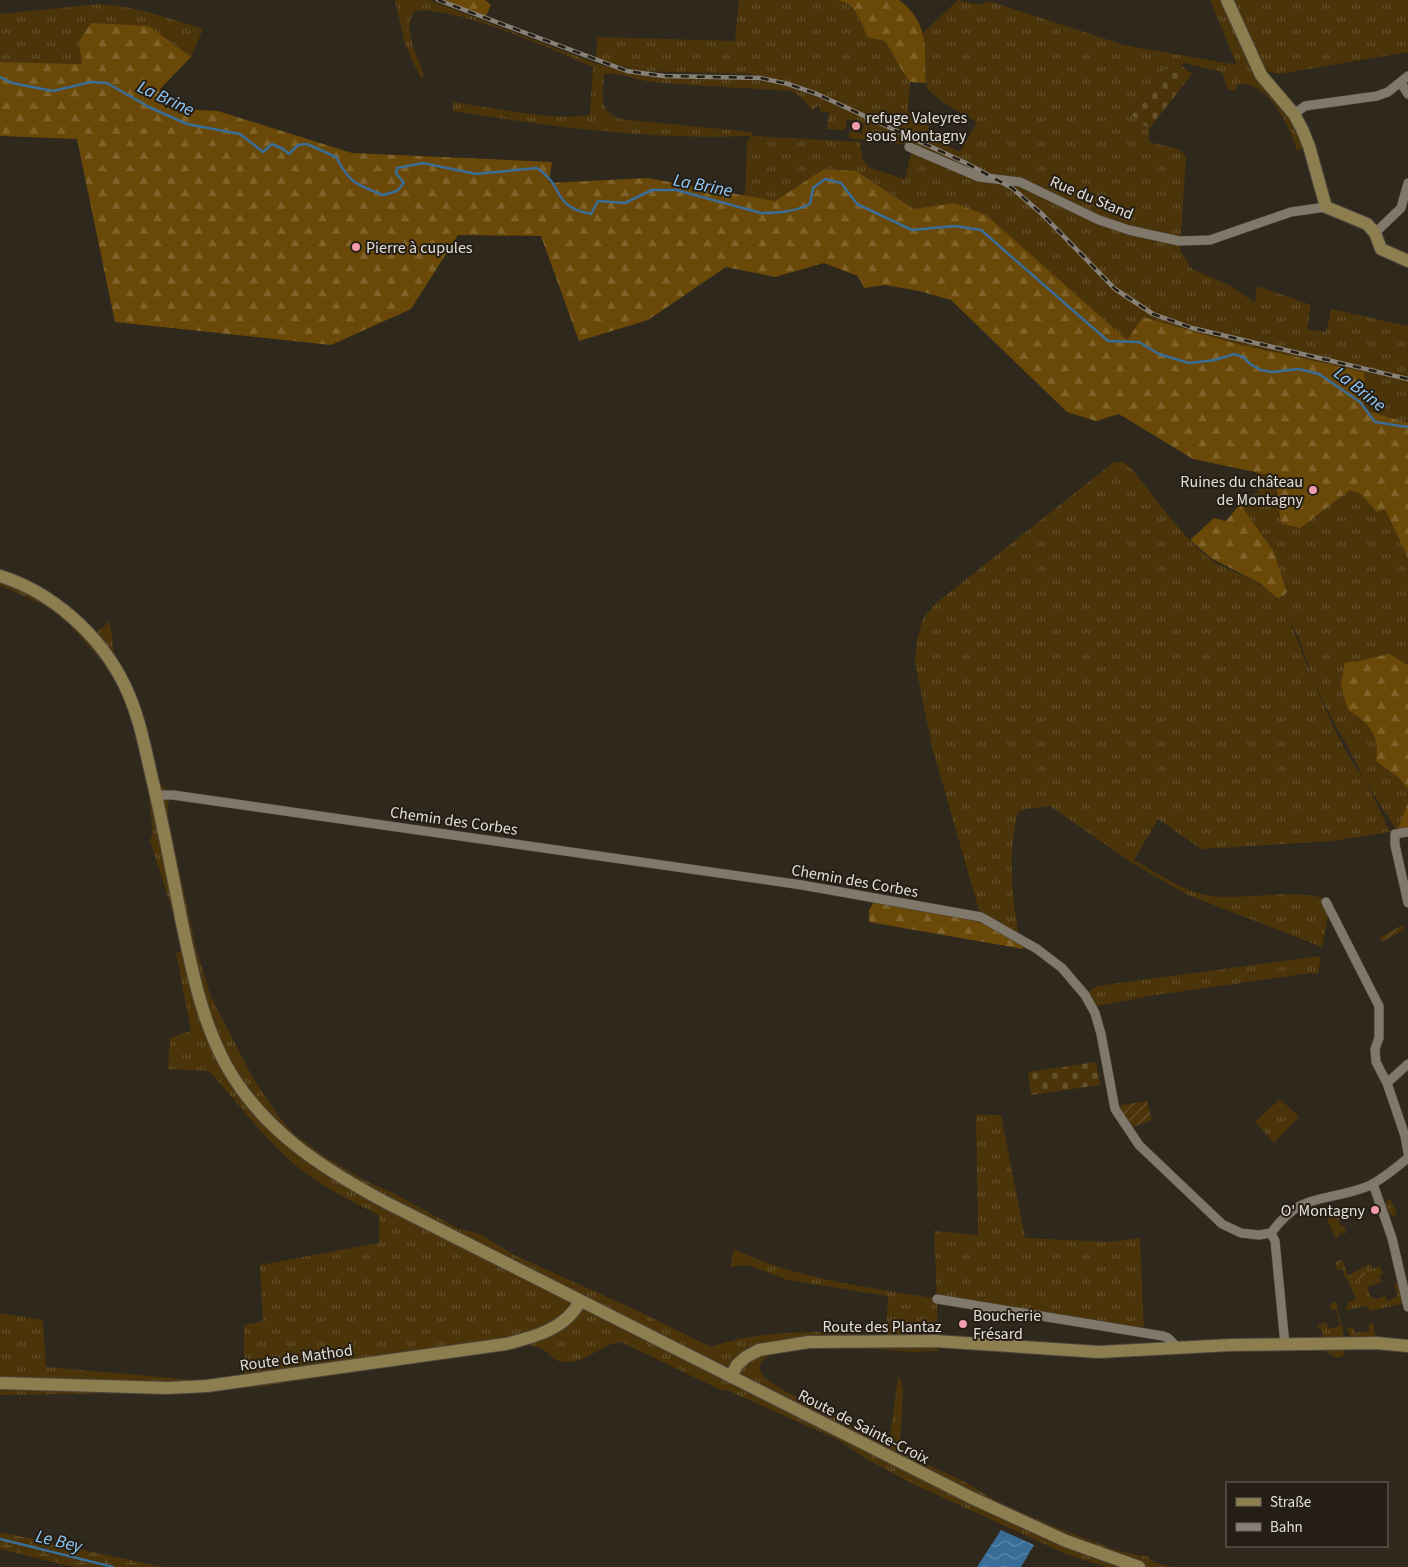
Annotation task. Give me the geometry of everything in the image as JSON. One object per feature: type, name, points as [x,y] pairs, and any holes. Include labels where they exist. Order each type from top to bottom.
[{"type":"main road","points":[[1227,0],[1261,74],[1294,114],[1309,146],[1326,206],[1367,224],[1375,232],[1376,242],[1381,249],[1408,261]]},
{"type":"main road","name":"Route de Sainte-Croix","points":[[0,576],[36,592],[58,606],[90,635],[111,661],[124,684],[134,707],[156,795],[189,958],[200,1000],[226,1065],[253,1104],[288,1142],[334,1174],[580,1301],[972,1498],[1066,1541],[1139,1567]]},
{"type":"main road","name":"Route de Mathod","points":[[0,1383],[167,1388],[206,1386],[506,1344],[536,1337],[553,1328],[574,1312],[580,1301]]},
{"type":"main road","name":"Route des Plantaz","points":[[730,1377],[737,1365],[746,1357],[759,1350],[809,1342],[935,1341],[1099,1352],[1230,1345],[1376,1343],[1408,1346]]},
{"type":"street","points":[[1294,114],[1305,106],[1377,96],[1401,83],[1408,76]]},
{"type":"street","points":[[1401,83],[1408,94]]},
{"type":"street","name":"Rue du Stand","points":[[909,147],[979,176],[1020,182],[1099,220],[1130,230],[1179,241],[1210,240],[1291,212],[1326,206]]},
{"type":"street","points":[[1375,232],[1401,208],[1408,184]]},
{"type":"street","name":"Chemin des Corbes","points":[[156,795],[173,794],[802,885],[981,917],[1037,949],[1062,968],[1085,994],[1097,1020],[1115,1109],[1119,1119],[1139,1145],[1222,1224],[1241,1233],[1258,1235],[1271,1233]]},
{"type":"street","points":[[1408,832],[1395,834],[1395,845],[1408,903]]},
{"type":"street","points":[[1326,902],[1379,1006],[1379,1038],[1374,1049],[1376,1062],[1387,1083],[1405,1136],[1408,1153]]},
{"type":"street","points":[[1387,1083],[1408,1064]]},
{"type":"street","points":[[1284,1345],[1275,1241],[1271,1233],[1293,1208],[1306,1202],[1353,1191],[1372,1184],[1408,1158]]},
{"type":"street","points":[[1372,1184],[1392,1238],[1408,1307]]},
{"type":"street","points":[[937,1299],[1163,1336],[1168,1338],[1179,1349]]},
{"type":"green space","points":[[395,0],[429,0],[595,63],[639,75],[772,81],[825,100],[993,177],[960,168],[909,146],[851,139],[848,136],[851,131],[862,133],[864,124],[847,119],[845,130],[827,129],[829,112],[821,112],[819,105],[812,110],[800,96],[791,91],[653,82],[616,74],[604,74],[603,101],[608,111],[620,119],[752,132],[753,136],[860,142],[862,158],[869,168],[905,179],[912,149],[976,175],[999,179],[967,161],[802,86],[749,74],[640,71],[596,59],[597,37],[735,41],[739,0],[842,0],[860,17],[867,37],[885,41],[910,82],[908,111],[911,112],[910,119],[928,122],[929,129],[939,142],[960,152],[977,122],[944,103],[927,89],[923,33],[958,0],[980,5],[989,1],[1124,45],[1237,65],[1210,0],[1227,0],[1260,75],[1293,115],[1309,148],[1297,150],[1289,129],[1276,106],[1258,89],[1249,85],[1238,84],[1235,91],[1228,89],[1222,72],[1184,63],[1182,66],[1173,59],[1130,114],[1149,129],[1149,142],[1179,149],[1186,157],[1180,250],[1192,269],[1231,286],[1255,303],[1257,286],[1311,305],[1307,329],[1326,332],[1331,309],[1408,326],[1408,423],[1364,410],[1363,372],[1241,345],[1143,317],[1127,341],[986,215],[955,203],[915,209],[856,171],[824,169],[775,201],[745,196],[747,142],[751,136],[676,136],[602,131],[453,111],[453,102],[545,115],[579,116],[590,114],[593,67],[530,40],[479,22],[433,11],[415,11],[411,18],[410,34],[424,75],[421,79],[405,45]]},
{"type":"green space","points":[[443,0],[485,0],[491,5],[486,16]]},
{"type":"green space","points":[[835,0],[899,0],[909,9],[921,27],[925,47],[926,83],[910,82],[885,41],[867,37],[860,19],[852,8],[842,1]]},
{"type":"green space","points":[[1228,0],[1408,0],[1408,52],[1279,74],[1259,69]]},
{"type":"green space","points":[[99,4],[138,10],[203,29],[191,57],[149,26],[83,64],[0,62],[0,14]]},
{"type":"green space","points":[[91,23],[149,26],[191,57],[160,89],[165,108],[218,111],[352,153],[552,162],[549,183],[647,178],[775,201],[824,169],[856,171],[914,209],[955,203],[986,215],[1127,340],[1143,317],[1241,345],[1364,372],[1364,410],[1408,423],[1408,558],[1385,509],[1376,512],[1362,495],[1350,490],[1300,528],[1281,523],[1275,476],[1193,459],[1119,414],[1096,421],[1067,412],[951,300],[919,291],[885,285],[864,288],[858,276],[824,263],[775,277],[726,267],[648,320],[579,341],[541,236],[458,235],[411,309],[331,345],[115,322],[77,139],[0,136],[0,62],[82,64],[79,41]]},
{"type":"green space","points":[[1173,59],[1192,74],[1149,129],[1130,114]]},
{"type":"green space","points":[[1114,462],[1123,462],[1131,468],[1178,527],[1209,558],[1263,586],[1277,600],[1287,592],[1274,552],[1240,504],[1258,492],[1256,472],[1275,476],[1277,504],[1300,528],[1350,490],[1362,495],[1375,512],[1385,509],[1408,558],[1408,665],[1389,654],[1346,662],[1348,710],[1362,720],[1371,731],[1376,744],[1376,761],[1398,777],[1408,789],[1408,803],[1397,831],[1366,782],[1390,832],[1332,841],[1201,849],[1158,819],[1134,860],[1181,886],[1201,894],[1240,897],[1299,894],[1327,899],[1329,912],[1322,947],[1188,895],[1132,863],[1050,806],[1025,809],[1018,812],[1013,845],[1012,875],[1019,938],[945,913],[874,902],[871,897],[981,917],[932,747],[915,662],[917,640],[923,619],[935,604]],"holes":[[[1290,622],[1295,630],[1319,693],[1363,778],[1331,722],[1314,682]]]},
{"type":"green space","points":[[1240,504],[1274,552],[1287,592],[1278,599],[1261,584],[1211,558],[1190,540],[1214,518],[1226,521]]},
{"type":"green space","points":[[0,571],[96,633],[110,621],[114,655],[129,681],[146,726],[158,782],[173,795],[168,803],[168,816],[196,948],[211,997],[253,1078],[279,1117],[293,1133],[324,1156],[364,1180],[393,1193],[459,1229],[480,1234],[514,1255],[636,1310],[711,1347],[750,1337],[791,1333],[817,1332],[886,1335],[888,1296],[788,1280],[747,1265],[730,1267],[734,1249],[758,1260],[808,1275],[937,1299],[938,1351],[912,1352],[838,1346],[833,1349],[792,1349],[766,1357],[761,1364],[762,1374],[769,1381],[821,1411],[889,1445],[898,1377],[901,1379],[903,1392],[900,1445],[914,1457],[963,1481],[994,1500],[1029,1516],[1096,1543],[1146,1556],[1154,1562],[1171,1567],[1106,1567],[1066,1554],[911,1483],[865,1458],[836,1439],[729,1391],[721,1390],[621,1342],[606,1346],[585,1358],[571,1362],[557,1360],[542,1349],[529,1345],[265,1386],[208,1392],[0,1395],[0,1313],[43,1320],[46,1367],[206,1381],[244,1376],[244,1325],[263,1321],[260,1265],[379,1243],[379,1215],[321,1184],[290,1160],[265,1136],[209,1071],[168,1069],[170,1038],[191,1031],[176,953],[181,951],[172,910],[150,840],[153,834],[149,797],[136,731],[119,688],[102,661],[70,625],[46,606],[0,585]]},
{"type":"green space","points":[[1389,654],[1408,665],[1408,789],[1398,777],[1376,761],[1377,752],[1374,737],[1367,725],[1348,710],[1341,685],[1345,662]]},
{"type":"green space","points":[[1408,803],[1408,829],[1397,831]]},
{"type":"green space","points":[[874,902],[945,913],[994,927],[1023,944],[1023,949],[869,922],[869,910]]},
{"type":"green space","points":[[1403,925],[1404,930],[1382,942],[1380,937]]},
{"type":"green space","points":[[1321,956],[1318,974],[1310,973],[1149,996],[1092,1007],[1085,995],[1097,986]]},
{"type":"green space","points":[[1096,1062],[1100,1085],[1031,1095],[1028,1072]]},
{"type":"green space","points":[[1280,1099],[1299,1117],[1274,1143],[1255,1122]]},
{"type":"green space","points":[[1147,1101],[1152,1120],[1130,1128],[1119,1109],[1122,1105]]},
{"type":"green space","points":[[976,1115],[1001,1115],[1025,1238],[1110,1242],[1140,1238],[1144,1332],[937,1299],[934,1231],[978,1235]]},
{"type":"green space","points":[[1390,1199],[1397,1214],[1394,1216],[1389,1214],[1385,1202]]},
{"type":"green space","points":[[1340,1213],[1342,1218],[1338,1220],[1341,1226],[1344,1225],[1346,1233],[1341,1232],[1336,1239],[1327,1219]]},
{"type":"green space","points":[[1342,1260],[1348,1276],[1345,1277],[1343,1269],[1337,1270],[1335,1262]]},
{"type":"green space","points":[[1370,1264],[1372,1269],[1380,1266],[1383,1274],[1379,1276],[1382,1282],[1367,1287],[1371,1298],[1374,1297],[1375,1299],[1385,1296],[1387,1301],[1398,1296],[1394,1284],[1397,1282],[1405,1303],[1371,1311],[1367,1306],[1345,1310],[1349,1302],[1356,1299],[1346,1277]]},
{"type":"green space","points":[[1362,1268],[1366,1275],[1353,1283],[1348,1276]]},
{"type":"green space","points":[[1336,1302],[1344,1336],[1343,1339],[1324,1340],[1322,1331],[1317,1325],[1326,1322],[1328,1329],[1340,1326],[1336,1309],[1331,1310],[1330,1304]]},
{"type":"green space","points":[[1373,1323],[1376,1340],[1351,1338],[1347,1329],[1353,1327],[1355,1333],[1369,1331],[1369,1324]]},
{"type":"green space","points":[[1325,1349],[1344,1349],[1345,1355],[1338,1358],[1325,1352]]},
{"type":"green space","points":[[0,1532],[163,1567],[74,1567],[0,1549]]},
{"type":"water","points":[[1001,1530],[1034,1545],[1021,1567],[977,1567]]},
{"type":"waterway","name":"La Brine","points":[[0,77],[12,83],[53,91],[91,82],[107,83],[149,107],[187,124],[240,134],[263,152],[272,144],[289,154],[298,145],[307,144],[336,157],[350,178],[383,195],[397,191],[404,183],[396,173],[397,168],[423,163],[476,174],[537,168],[552,182],[569,206],[578,211],[591,214],[598,201],[625,203],[652,190],[676,190],[761,213],[774,213],[810,204],[813,188],[825,179],[841,183],[857,204],[912,230],[955,226],[981,230],[1108,341],[1139,342],[1159,354],[1189,363],[1215,360],[1234,354],[1243,357],[1250,364],[1261,370],[1272,372],[1299,369],[1319,374],[1360,402],[1375,422],[1408,427]]},
{"type":"waterway","name":"Le Bey","points":[[0,1539],[113,1567]]},
{"type":"railway","points":[[438,0],[627,71],[664,76],[761,78],[788,84],[817,94],[966,163],[1012,188],[1042,214],[1115,289],[1153,314],[1192,328],[1408,379]]},
{"type":"place","name":"refuge Valeyres sous Montagny","points":[[856,126]]},
{"type":"place","name":"Pierre à cupules","points":[[356,247]]},
{"type":"place","name":"Ruines du château de Montagny","points":[[1313,490]]},
{"type":"place","name":"O' Montagny","points":[[1375,1210]]},
{"type":"place","name":"Boucherie Frésard","points":[[963,1324]]}]
